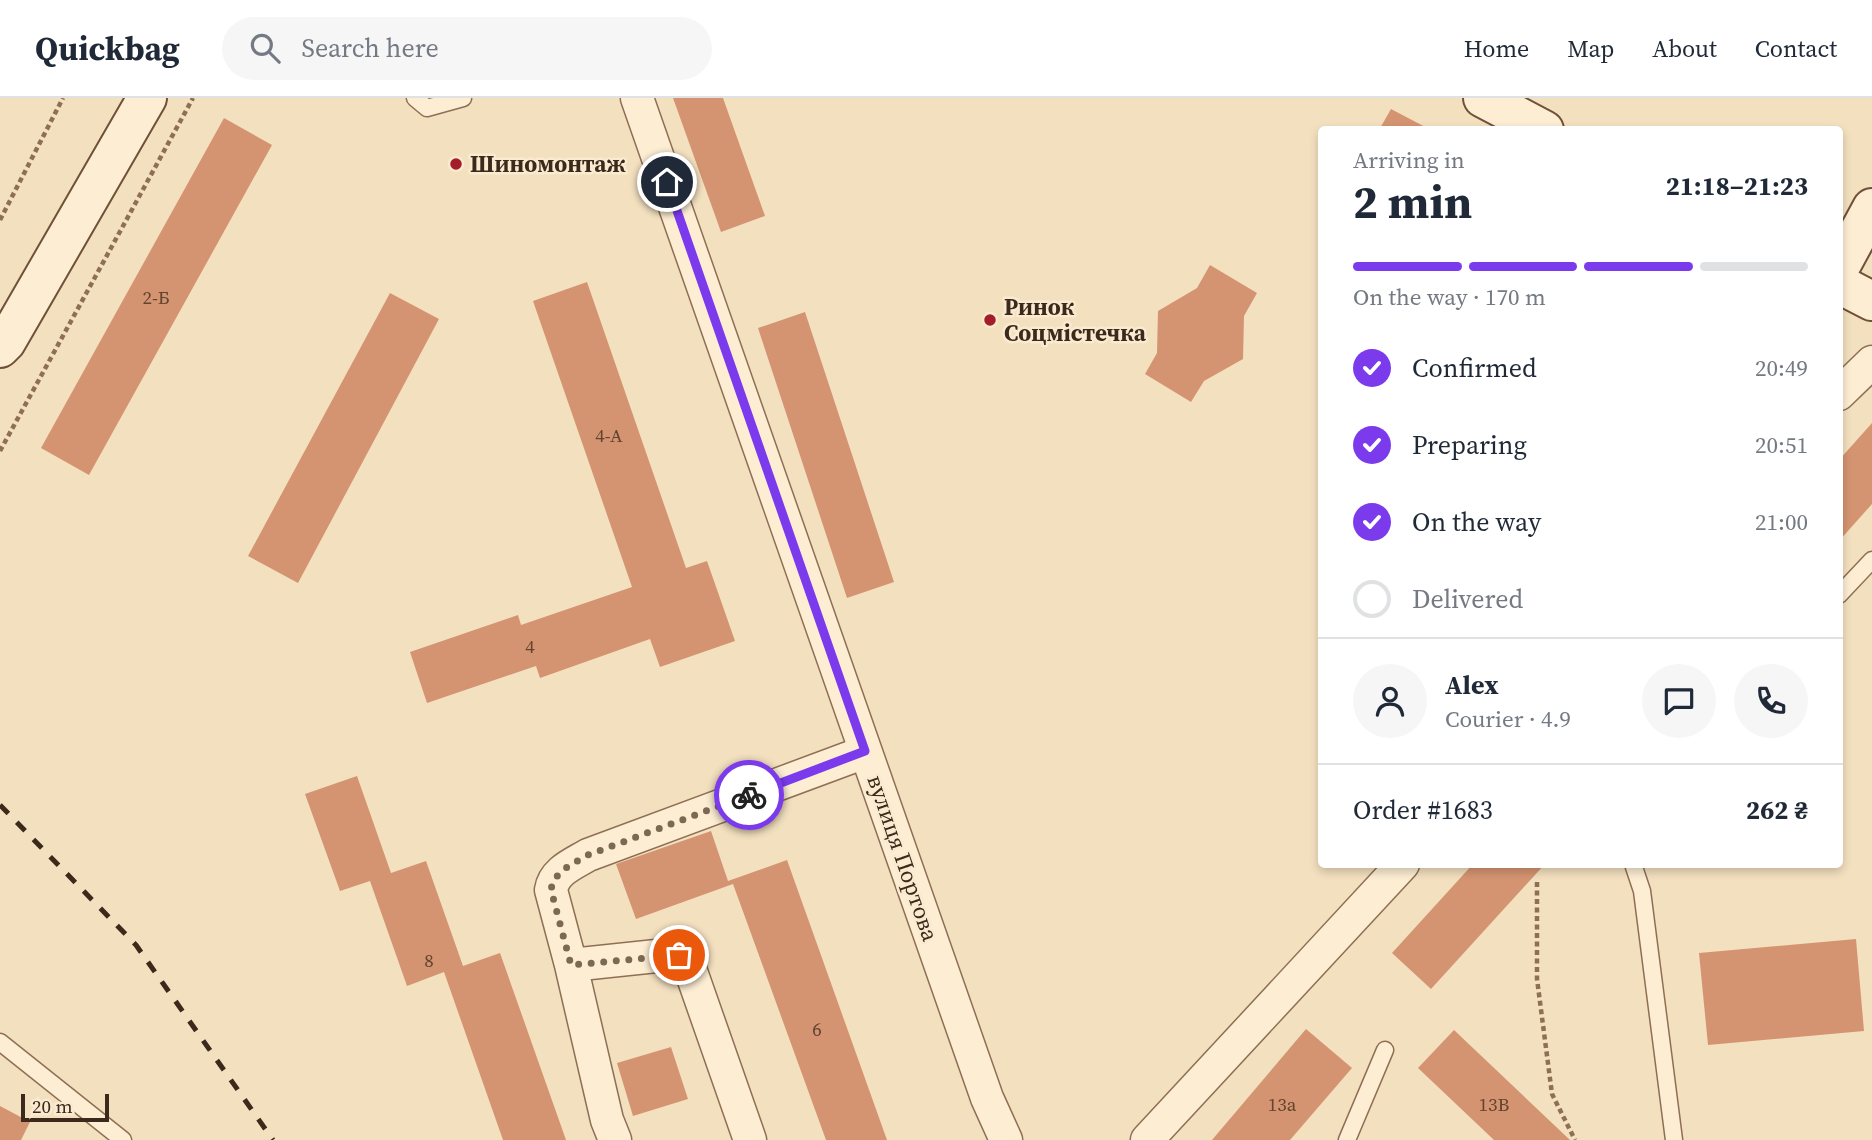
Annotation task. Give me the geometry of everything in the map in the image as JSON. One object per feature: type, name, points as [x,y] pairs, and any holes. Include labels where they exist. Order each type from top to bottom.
[{"type":"main road","points":[[2,345],[147,98]]},
{"type":"main road","points":[[1483,98],[1536,126]]},
{"type":"main road","points":[[1843,262],[1872,208]]},
{"type":"main road","points":[[1843,286],[1872,301]]},
{"type":"street","name":"вулиця Портова","points":[[632,100],[987,1098],[1006,1140]]},
{"type":"street","points":[[1843,390],[1872,362]]},
{"type":"street","points":[[615,1140],[607,1120],[551,890],[553,881],[569,866],[596,852],[865,751]]},
{"type":"street","points":[[1147,1140],[1399,868]]},
{"type":"street","points":[[571,965],[673,955],[687,960],[750,1140]]},
{"type":"lane","points":[[415,98],[427,108],[463,98]]},
{"type":"lane","points":[[1843,591],[1872,560]]},
{"type":"lane","points":[[1634,868],[1642,891],[1674,1140]]},
{"type":"lane","points":[[0,1042],[123,1140]]},
{"type":"lane","points":[[1347,1140],[1385,1050]]},
{"type":"path","points":[[0,220],[63,98]]},
{"type":"path","points":[[0,452],[193,98]]},
{"type":"path","points":[[1537,882],[1537,979],[1552,1094],[1575,1140]]},
{"type":"building","points":[[673,98],[723,98],[765,216],[721,232]]},
{"type":"building","points":[[1391,109],[1423,126],[1381,126]]},
{"type":"building","points":[[224,118],[272,145],[89,475],[41,448]]},
{"type":"building","points":[[1210,265],[1257,293],[1244,316],[1243,359],[1204,381],[1191,402],[1145,374],[1157,353],[1158,311],[1197,288]]},
{"type":"building","points":[[587,282],[686,568],[707,561],[735,641],[660,667],[650,639],[540,678],[536,666],[427,703],[410,652],[518,615],[521,625],[632,587],[533,301]]},
{"type":"building","points":[[390,293],[439,319],[298,583],[248,556]]},
{"type":"building","points":[[805,312],[894,582],[847,598],[758,328]]},
{"type":"building","points":[[1872,423],[1872,504],[1843,537],[1843,456]]},
{"type":"building","points":[[357,776],[391,873],[426,861],[463,966],[500,953],[566,1140],[503,1140],[444,972],[407,986],[370,881],[340,891],[305,794]]},
{"type":"building","points":[[711,831],[728,881],[787,860],[887,1140],[826,1140],[733,884],[636,919],[616,864]]},
{"type":"building","points":[[1469,868],[1541,868],[1431,989],[1392,953]]},
{"type":"building","points":[[1856,939],[1864,1031],[1708,1045],[1699,953]]},
{"type":"building","points":[[1306,1029],[1352,1068],[1290,1140],[1212,1140]]},
{"type":"building","points":[[1454,1030],[1570,1140],[1494,1140],[1418,1068]]},
{"type":"building","points":[[671,1047],[688,1099],[633,1116],[617,1063]]},
{"type":"building","points":[[0,1106],[30,1122],[21,1140],[0,1140]]},
{"type":"railway","points":[[0,805],[136,945],[273,1140]]},
{"type":"way so far","points":[[679,955],[571,965],[551,890],[553,881],[569,866],[588,855],[749,795]]},
{"type":"place","name":"Шиномонтаж","points":[[456,164]]},
{"type":"place","name":"Ринок Соцмістечка","points":[[990,320]]},
{"type":"route","points":[[667,182],[865,751],[749,795]]}]
